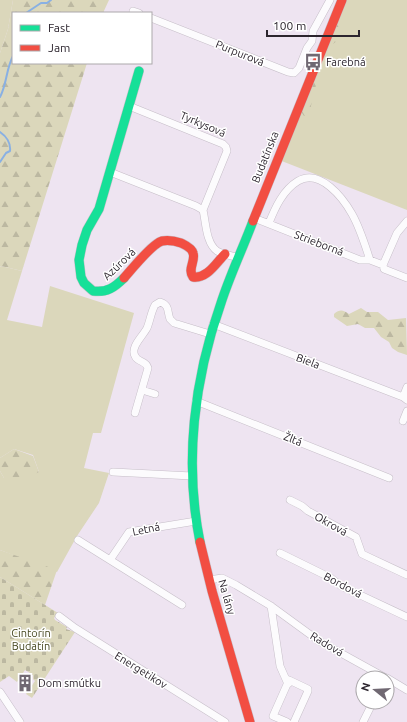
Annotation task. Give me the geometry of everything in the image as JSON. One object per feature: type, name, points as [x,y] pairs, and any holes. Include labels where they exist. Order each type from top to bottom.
[{"type":"street","points":[[324,45],[312,41],[313,30],[330,0]]},
{"type":"street","name":"Budatínska","points":[[213,324],[342,0]]},
{"type":"street","name":"Purpurová","points":[[152,18],[288,72],[294,73],[299,68],[307,48],[312,41]]},
{"type":"street","points":[[139,71],[110,172],[203,210],[209,241],[212,247],[225,254],[238,258]]},
{"type":"street","name":"Tyrkysová","points":[[129,106],[223,144],[226,147],[227,151],[203,210]]},
{"type":"street","name":"Azúrová","points":[[110,172],[99,209],[87,230],[79,260],[79,270],[84,283],[88,288],[93,291],[100,292],[112,289],[152,248],[162,241],[168,240],[180,243],[190,249],[194,255],[190,271],[195,277],[205,275],[225,254]]},
{"type":"street","points":[[269,223],[281,199],[294,184],[306,178],[319,181],[332,187],[352,214],[358,226],[370,260]]},
{"type":"street","name":"Strieborná","points":[[254,218],[360,260],[370,260],[383,265],[384,269],[407,278]]},
{"type":"street","points":[[383,265],[397,233],[407,221]]},
{"type":"street","points":[[135,413],[148,368],[146,363],[137,358],[134,353],[138,342],[147,328],[155,305],[160,302],[165,304],[170,319],[174,323],[210,334]]},
{"type":"street","name":"Na lány","points":[[213,324],[196,401],[192,444],[192,476],[196,521],[209,580],[250,722]]},
{"type":"street","name":"Biela","points":[[213,324],[405,398],[407,387]]},
{"type":"street","points":[[142,390],[155,394]]},
{"type":"street","name":"Žltá","points":[[196,401],[389,478]]},
{"type":"street","points":[[403,421],[407,411]]},
{"type":"street","points":[[112,472],[192,476]]},
{"type":"street","name":"Okrová","points":[[290,500],[356,538],[362,554],[407,575]]},
{"type":"street","name":"Letná","points":[[110,560],[129,532],[196,521]]},
{"type":"street","points":[[78,540],[182,605]]},
{"type":"street","name":"Bordová","points":[[280,553],[331,578],[341,586],[407,617]]},
{"type":"street","name":"Radová","points":[[209,580],[222,578],[271,606],[319,641],[372,670]]},
{"type":"street","points":[[271,606],[280,666],[288,684]]},
{"type":"street","name":"Energetikov","points":[[58,616],[225,722]]},
{"type":"street","points":[[287,722],[273,716],[289,680],[308,689],[294,722]]},
{"type":"street","name":"Radová","points":[[395,683],[407,690]]},
{"type":"street","points":[[0,692],[20,722]]},
{"type":"street","points":[[363,722],[369,710]]},
{"type":"green space","points":[[0,0],[13,0],[8,29],[0,53]]},
{"type":"green space","points":[[13,0],[109,0],[103,12],[12,12],[12,64],[87,64],[22,271],[0,267],[0,53],[8,29]]},
{"type":"green space","points":[[338,0],[407,0],[407,210],[274,158]]},
{"type":"green space","points":[[339,19],[341,19],[342,23],[342,33],[333,44],[330,39]]},
{"type":"green space","points":[[312,83],[315,83],[316,85],[309,114],[304,116],[300,110]]},
{"type":"green space","points":[[1,266],[22,271],[7,320],[42,327],[50,286],[134,313],[101,433],[93,433],[84,468],[109,473],[99,503],[77,536],[57,572],[0,550],[0,471],[4,478],[39,472],[33,455],[14,449],[0,458]]},
{"type":"green space","points":[[361,308],[367,312],[378,312],[388,320],[406,318],[407,355],[392,348],[389,342],[381,337],[374,328],[365,328],[358,324],[347,326],[334,317],[334,314],[338,311],[343,311],[349,314]]},
{"type":"green space","points":[[14,449],[33,456],[39,472],[24,479],[4,478],[0,471],[0,458]]},
{"type":"green space","points":[[0,550],[57,570],[45,605],[0,577]]},
{"type":"green space","name":"Cintorín Budatín","points":[[0,577],[58,613],[54,618],[55,620],[67,627],[66,629],[75,632],[32,698],[26,694],[35,681],[33,679],[33,675],[30,675],[30,673],[25,670],[17,682],[9,676],[0,682]]},
{"type":"waterway","points":[[28,12],[41,3],[47,3],[51,0]]},
{"type":"waterway","points":[[0,97],[12,58]]},
{"type":"waterway","points":[[0,132],[8,140],[10,145],[10,151],[6,153],[0,162]]},
{"type":"traffic: fast","points":[[124,278],[110,289],[93,291],[84,283],[81,277],[79,260],[87,230],[99,209],[139,71]]},
{"type":"traffic: fast","points":[[200,542],[195,512],[192,451],[198,391],[204,361],[221,303],[253,221]]},
{"type":"traffic: jam","points":[[253,221],[342,0]]},
{"type":"traffic: jam","points":[[124,278],[153,246],[162,241],[179,242],[192,251],[194,256],[191,274],[193,277],[203,276],[215,266],[225,254]]},
{"type":"traffic: jam","points":[[200,542],[212,591],[250,722]]},
{"type":"place","name":"Farebná","points":[[313,62]]},
{"type":"place","name":"Dom smútku","points":[[25,683]]}]
